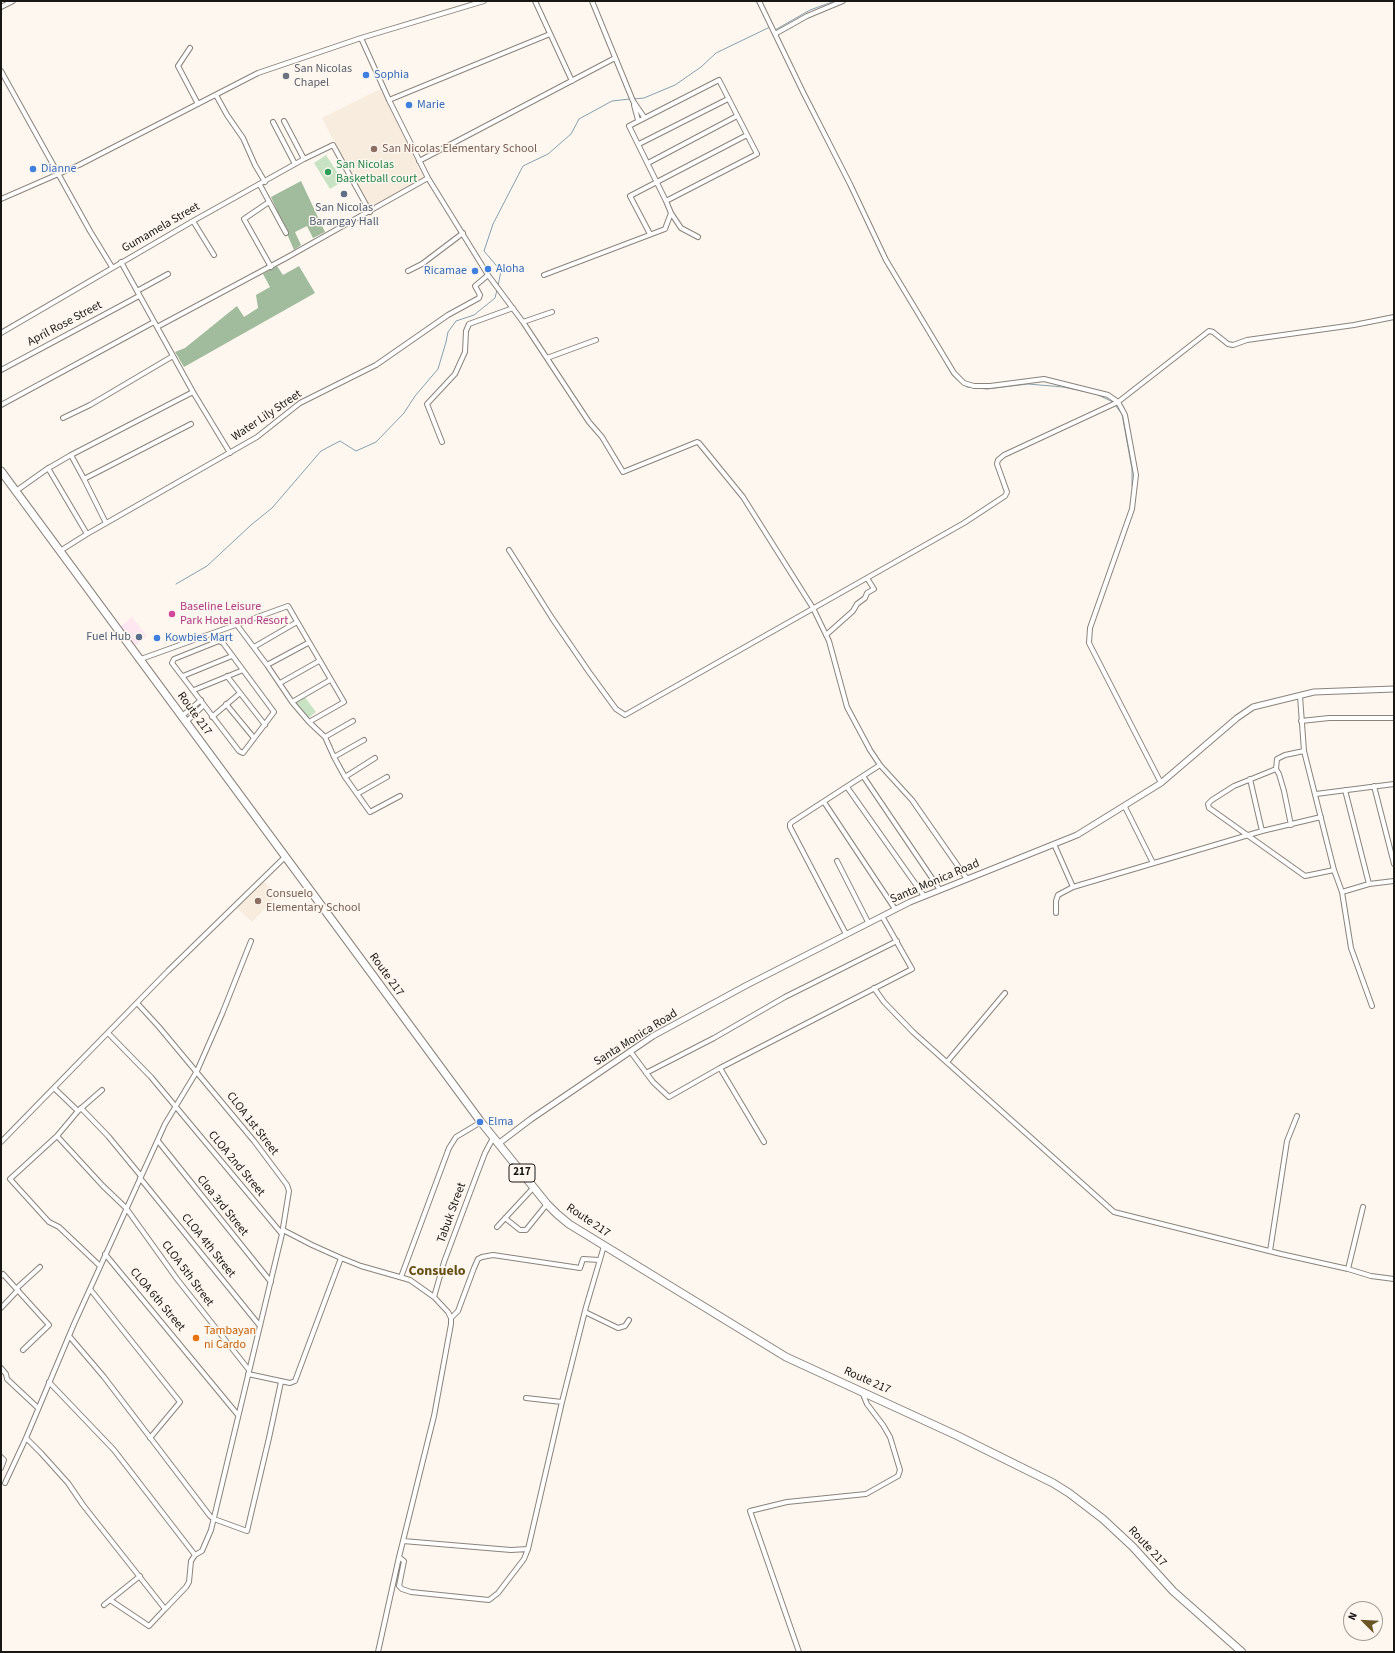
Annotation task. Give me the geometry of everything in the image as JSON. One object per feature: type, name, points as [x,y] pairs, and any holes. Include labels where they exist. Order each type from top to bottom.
[{"type":"main road","name":"Route 217","points":[[1,471],[495,1141],[547,1204],[569,1224],[786,1358],[862,1392],[1039,1476],[1069,1493],[1103,1519],[1133,1547],[1173,1591],[1242,1652]]},
{"type":"street","points":[[1,7],[13,1]]},
{"type":"street","points":[[1,199],[59,175],[258,74],[361,38],[482,1]]},
{"type":"street","points":[[535,1],[572,80]]},
{"type":"street","points":[[592,1],[633,101],[638,120]]},
{"type":"street","points":[[759,1],[886,260],[954,373],[964,383],[974,386],[990,386],[1044,379],[1108,395],[1118,402],[1125,415],[1136,475],[1132,509],[1090,628],[1089,643],[1161,783]]},
{"type":"street","points":[[775,34],[807,16],[842,1]]},
{"type":"street","points":[[389,100],[550,34]]},
{"type":"street","points":[[361,38],[389,100],[428,178],[488,275],[523,322],[589,422],[602,437],[623,472],[696,442],[699,443],[743,497],[813,608],[826,635],[847,707],[870,750],[880,765],[912,800],[967,879]]},
{"type":"street","points":[[190,48],[178,66],[198,104]]},
{"type":"street","points":[[418,160],[615,58]]},
{"type":"street","points":[[1,71],[112,267]]},
{"type":"street","points":[[666,201],[757,154],[719,80],[638,120],[629,126],[671,213],[681,228],[698,237]]},
{"type":"street","points":[[216,95],[227,115],[243,138],[255,165],[265,182]]},
{"type":"street","points":[[639,144],[728,99]]},
{"type":"street","points":[[633,101],[644,117]]},
{"type":"street","points":[[648,163],[737,116]]},
{"type":"street","points":[[284,121],[304,159]]},
{"type":"street","points":[[273,122],[294,164]]},
{"type":"street","points":[[650,234],[630,196],[747,135]]},
{"type":"street","name":"Gumamela Street","points":[[1,333],[193,221],[260,185],[294,164],[333,145],[370,212]]},
{"type":"street","points":[[157,327],[270,267],[428,178]]},
{"type":"street","points":[[260,185],[286,233]]},
{"type":"street","points":[[269,202],[244,219],[270,267]]},
{"type":"street","points":[[544,275],[665,229],[671,213]]},
{"type":"street","points":[[193,221],[214,255]]},
{"type":"street","points":[[408,271],[422,264],[463,233]]},
{"type":"street","points":[[121,262],[193,392],[230,453]]},
{"type":"street","name":"April Rose Street","points":[[1,370],[138,294],[168,274]]},
{"type":"street","name":"Water Lily Street","points":[[60,551],[257,437],[295,406],[376,365],[448,315],[479,298],[480,296],[475,286],[488,275]]},
{"type":"street","points":[[442,442],[427,404],[455,374],[465,352],[466,331],[469,324],[513,308]]},
{"type":"street","points":[[523,322],[552,312]]},
{"type":"street","points":[[509,550],[552,618],[589,672],[616,709],[625,715],[964,523],[1006,496],[1007,492],[997,464],[998,460],[1004,455],[1118,402],[1209,331],[1213,332],[1228,344],[1233,345],[1247,340],[1354,325],[1394,317]]},
{"type":"street","points":[[1,406],[154,322]]},
{"type":"street","points":[[547,358],[596,340]]},
{"type":"street","points":[[63,418],[90,405],[173,356]]},
{"type":"street","points":[[16,491],[48,468],[71,455],[193,392]]},
{"type":"street","points":[[84,479],[191,424]]},
{"type":"street","points":[[71,455],[106,523]]},
{"type":"street","points":[[48,468],[87,534]]},
{"type":"street","points":[[826,635],[853,611],[857,604],[865,598],[867,593],[874,589],[867,578]]},
{"type":"street","points":[[141,659],[288,606],[308,643],[344,702],[309,722]]},
{"type":"street","points":[[254,647],[297,622]]},
{"type":"street","points":[[237,625],[280,682],[292,702],[309,722],[325,737],[345,777],[370,812],[400,796]]},
{"type":"street","points":[[219,641],[223,643],[232,656],[274,712],[243,753],[241,753],[212,717],[194,690],[172,663],[174,659],[219,641]]},
{"type":"street","points":[[267,665],[308,643]]},
{"type":"street","points":[[183,676],[232,656]]},
{"type":"street","points":[[280,682],[319,661]]},
{"type":"street","points":[[194,690],[244,670]]},
{"type":"street","points":[[227,676],[265,725]]},
{"type":"street","points":[[292,702],[330,680]]},
{"type":"street","name":"Santa Monica Road","points":[[495,1141],[531,1119],[653,1036],[747,985],[895,909],[1077,835],[1125,807],[1161,783],[1249,709],[1314,692],[1394,689]]},
{"type":"street","points":[[212,717],[240,693]]},
{"type":"street","points":[[1300,696],[1304,751],[1334,870],[1342,892],[1351,948],[1372,1006]]},
{"type":"street","points":[[184,719],[201,700]]},
{"type":"street","points":[[184,719],[204,704]]},
{"type":"street","points":[[226,704],[254,738]]},
{"type":"street","points":[[1301,721],[1329,718],[1394,718]]},
{"type":"street","points":[[325,737],[353,721]]},
{"type":"street","points":[[334,757],[364,740]]},
{"type":"street","points":[[1290,825],[1284,791],[1276,769],[1277,759],[1285,755],[1304,751]]},
{"type":"street","points":[[345,777],[375,758]]},
{"type":"street","points":[[846,934],[790,828],[792,822],[880,765]]},
{"type":"street","points":[[1276,769],[1250,779],[1212,800],[1208,804],[1209,808],[1305,876],[1334,870]]},
{"type":"street","points":[[863,776],[940,890]]},
{"type":"street","points":[[357,794],[387,777]]},
{"type":"street","points":[[1250,779],[1262,831]]},
{"type":"street","points":[[1316,794],[1394,784]]},
{"type":"street","points":[[1374,786],[1394,864]]},
{"type":"street","points":[[847,787],[924,896]]},
{"type":"street","points":[[1345,790],[1369,884]]},
{"type":"street","points":[[824,802],[895,909]]},
{"type":"street","points":[[1125,807],[1153,863]]},
{"type":"street","points":[[1056,913],[1056,900],[1058,894],[1073,887],[1262,831],[1321,817]]},
{"type":"street","points":[[1054,844],[1073,887]]},
{"type":"street","points":[[1,1142],[137,1003],[286,856]]},
{"type":"street","points":[[837,861],[868,922]]},
{"type":"street","points":[[1342,892],[1369,884],[1394,881]]},
{"type":"street","points":[[630,1051],[646,1073],[669,1097],[720,1068],[912,969],[882,916]]},
{"type":"street","points":[[5,1483],[26,1438],[105,1254],[165,1124],[197,1071],[222,1014],[251,941]]},
{"type":"street","points":[[646,1073],[714,1038],[785,997],[897,941]]},
{"type":"street","points":[[874,988],[884,1002],[913,1032],[1114,1212],[1177,1229],[1348,1269],[1371,1276],[1394,1279]]},
{"type":"street","points":[[947,1062],[1005,993]]},
{"type":"street","name":"CLOA 1st Street","points":[[137,1003],[197,1071],[254,1141],[287,1185],[289,1191],[283,1232]]},
{"type":"street","name":"CLOA 2nd Street","points":[[108,1033],[145,1072],[283,1232]]},
{"type":"street","points":[[720,1068],[764,1142]]},
{"type":"street","name":"CLOA 4th Street","points":[[54,1088],[108,1136],[260,1326]]},
{"type":"street","points":[[100,1266],[59,1227],[49,1222],[10,1179],[57,1136],[80,1110],[102,1090]]},
{"type":"street","points":[[1270,1251],[1287,1141],[1297,1116]]},
{"type":"street","points":[[401,1277],[450,1148],[456,1137],[481,1122]]},
{"type":"street","name":"CLOA 5th Street","points":[[57,1136],[103,1186],[126,1208],[177,1279],[248,1372]]},
{"type":"street","name":"Cloa 3rd Street","points":[[158,1141],[271,1282]]},
{"type":"street","name":"Tabuk Street","points":[[434,1297],[443,1267],[479,1167],[485,1153],[495,1141]]},
{"type":"street","points":[[497,1227],[534,1187]]},
{"type":"street","points":[[505,1218],[520,1230],[526,1230],[547,1204]]},
{"type":"street","points":[[1348,1269],[1363,1207]]},
{"type":"street","points":[[110,1600],[149,1626],[189,1582],[191,1561],[195,1555],[202,1551],[214,1519],[248,1372],[283,1232],[340,1258],[361,1266],[401,1277],[416,1284],[434,1297],[448,1312],[451,1318],[434,1416],[399,1557],[378,1652]]},
{"type":"street","points":[[399,1557],[404,1561],[399,1586],[402,1589],[411,1592],[489,1600],[498,1593],[524,1559],[528,1549],[562,1402],[585,1312],[604,1246]]},
{"type":"street","name":"CLOA 6th Street","points":[[105,1254],[238,1416]]},
{"type":"street","points":[[451,1318],[458,1311],[474,1268],[478,1259],[482,1257],[493,1255],[580,1268],[583,1259],[599,1260]]},
{"type":"street","points":[[248,1372],[281,1382],[290,1383],[295,1381],[340,1258]]},
{"type":"street","points":[[1,1308],[17,1289],[40,1267]]},
{"type":"street","points":[[2,1274],[49,1325],[23,1350]]},
{"type":"street","points":[[90,1289],[180,1402],[150,1438]]},
{"type":"street","points":[[585,1312],[618,1328],[623,1328],[629,1320]]},
{"type":"street","points":[[70,1337],[104,1378],[200,1505],[214,1519],[247,1531],[270,1438],[281,1382]]},
{"type":"street","points":[[1,1368],[6,1374],[7,1380],[38,1408]]},
{"type":"street","points":[[49,1382],[114,1450],[195,1555]]},
{"type":"street","points":[[799,1652],[750,1512],[787,1502],[866,1494],[898,1476],[900,1470],[890,1437],[884,1425],[867,1404],[862,1392]]},
{"type":"street","points":[[526,1398],[562,1402]]},
{"type":"street","points":[[26,1438],[42,1453],[68,1483],[83,1505],[165,1609]]},
{"type":"street","points":[[1,1457],[4,1460],[1,1468]]},
{"type":"street","points":[[403,1541],[511,1550],[528,1549]]},
{"type":"street","points":[[104,1605],[140,1576]]},
{"type":"shaded area","name":"San Nicolas Elementary School","points":[[380,89],[425,179],[374,208],[369,208],[322,118]]},
{"type":"shaded area","points":[[132,617],[147,636],[134,647],[120,627]]},
{"type":"shaded area","name":"Consuelo Elementary School","points":[[263,881],[278,895],[252,922],[237,908]]},
{"type":"green space","name":"San Nicolas Basketball court","points":[[326,155],[343,181],[330,189],[314,163]]},
{"type":"green space","points":[[301,181],[325,232],[313,238],[307,226],[295,232],[301,245],[294,250],[271,197]]},
{"type":"green space","points":[[277,266],[283,275],[299,266],[315,293],[184,367],[175,352],[185,348],[237,306],[244,317],[258,308],[256,295],[270,287],[263,274]]},
{"type":"green space","points":[[304,696],[316,712],[307,719],[295,703]]},
{"type":"waterway","points":[[756,1],[762,11]]},
{"type":"waterway","points":[[775,30],[810,10],[835,1]]},
{"type":"waterway","points":[[633,99],[644,98],[675,85],[701,67],[716,53],[770,27]]},
{"type":"waterway","points":[[498,286],[501,271],[484,251],[493,224],[523,166],[548,154],[571,134],[579,119],[612,101],[630,99]]},
{"type":"waterway","points":[[808,105],[852,193]]},
{"type":"waterway","points":[[879,251],[893,276]]},
{"type":"waterway","points":[[176,584],[207,566],[251,525],[272,508],[321,451],[340,441],[356,451],[376,442],[404,413],[415,396],[438,369],[448,332],[456,321],[474,315],[495,298],[497,290]]},
{"type":"waterway","points":[[947,366],[953,376],[960,382]]},
{"type":"waterway","points":[[964,385],[967,387],[987,389],[1028,384],[1063,387],[1096,394],[1113,402]]},
{"type":"waterway","points":[[1115,405],[1122,414],[1132,469],[1132,486]]},
{"type":"place","name":"Sophia","points":[[366,75]]},
{"type":"place","name":"San Nicolas Chapel","points":[[286,76]]},
{"type":"place","name":"Marie","points":[[409,105]]},
{"type":"place","name":"San Nicolas Elementary School","points":[[374,149]]},
{"type":"place","name":"Dianne","points":[[33,169]]},
{"type":"place","name":"San Nicolas Basketball court","points":[[328,172]]},
{"type":"place","name":"San Nicolas Barangay Hall","points":[[344,194]]},
{"type":"place","name":"Aloha","points":[[488,269]]},
{"type":"place","name":"Ricamae","points":[[475,271]]},
{"type":"place","name":"Baseline Leisure Park Hotel and Resort","points":[[172,614]]},
{"type":"place","name":"Fuel Hub","points":[[139,637]]},
{"type":"place","name":"Kowbies Mart","points":[[157,638]]},
{"type":"place","name":"Consuelo Elementary School","points":[[258,901]]},
{"type":"place","name":"Elma","points":[[480,1122]]},
{"type":"place","name":"Tambayan ni Cardo","points":[[196,1338]]},
{"type":"district","name":"Consuelo","points":[[437,1272]]}]
